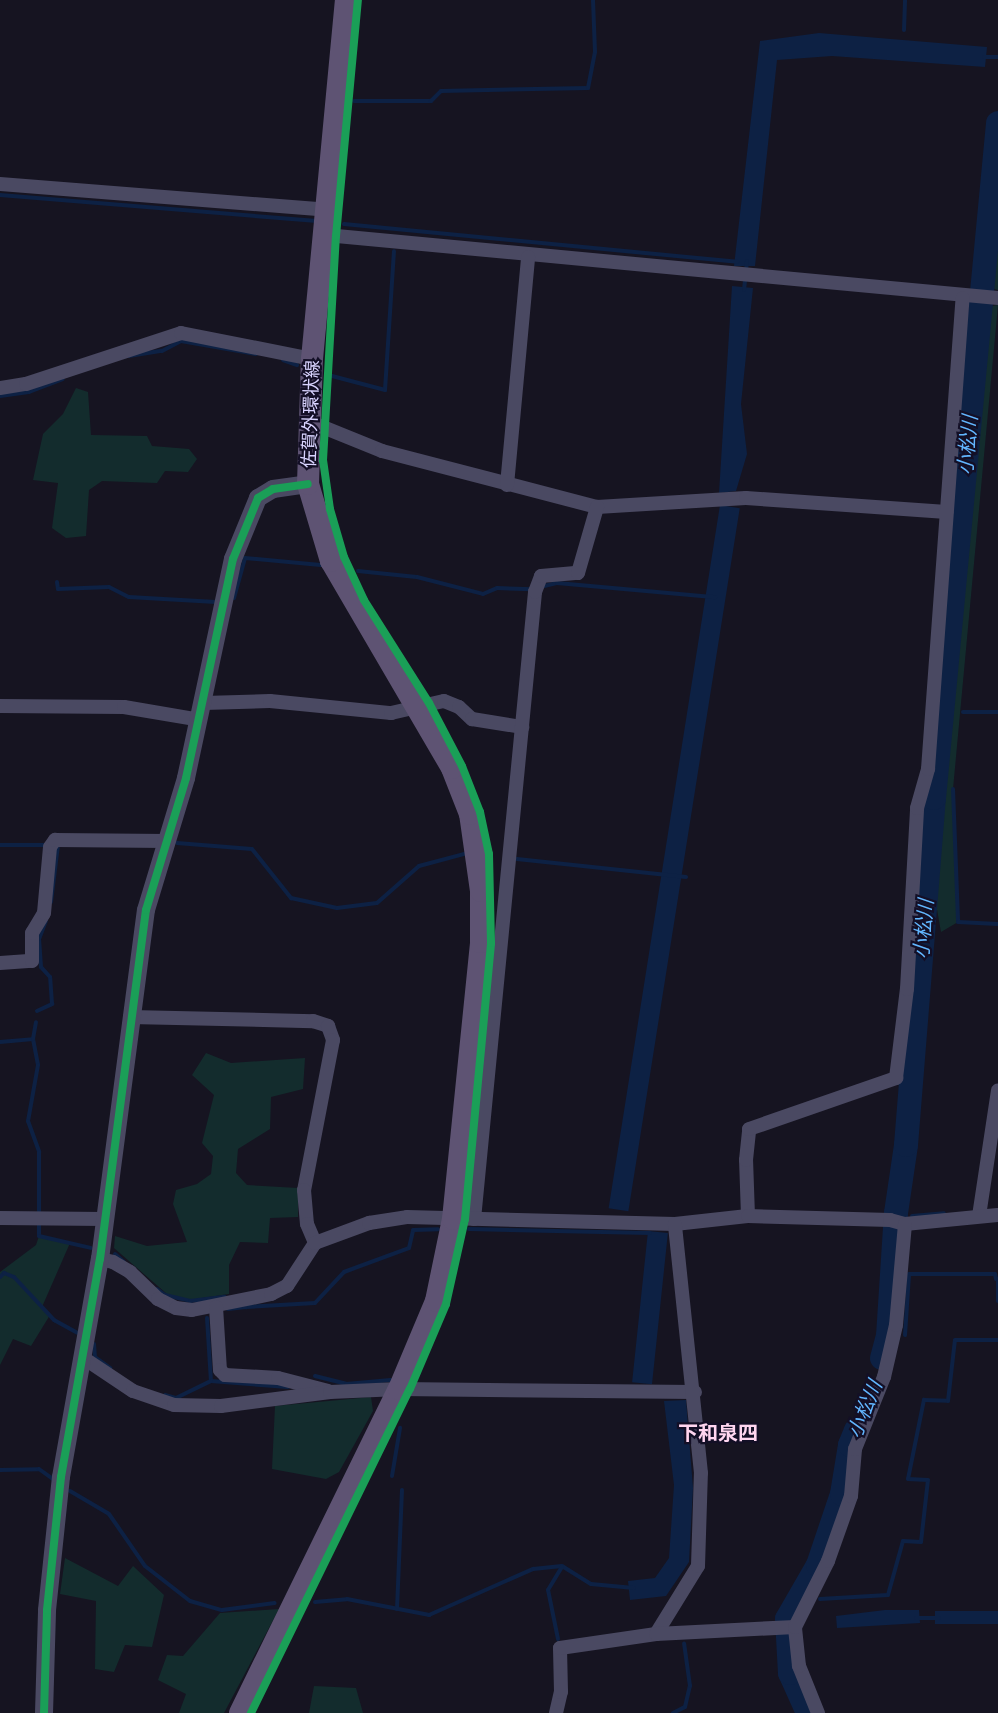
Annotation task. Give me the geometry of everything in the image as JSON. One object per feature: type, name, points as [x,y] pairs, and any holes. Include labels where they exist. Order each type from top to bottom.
[{"type":"main road","name":"佐賀外環状線","points":[[240,1713],[399,1389],[436,1301],[464,1219],[482,891],[470,814],[452,768],[331,561],[308,484],[308,421],[312,359],[326,235],[346,0]]},
{"type":"street","points":[[0,184],[327,210]]},
{"type":"street","points":[[326,235],[528,257],[963,298],[998,298]]},
{"type":"street","points":[[507,485],[528,257]]},
{"type":"street","points":[[748,1216],[746,1160],[749,1129],[896,1078],[908,988],[917,808],[928,769],[963,298]]},
{"type":"street","points":[[0,388],[26,384],[181,333],[312,359]]},
{"type":"street","points":[[308,421],[382,451],[597,507],[729,499],[805,500],[948,512]]},
{"type":"street","points":[[44,1713],[47,1610],[61,1477],[99,1259],[146,910],[202,712],[233,559],[258,498],[273,489],[308,484]]},
{"type":"street","points":[[464,1219],[522,727],[536,588],[541,576],[578,573],[597,507]]},
{"type":"street","points":[[0,706],[124,707],[202,712],[270,701],[391,713],[444,701],[482,722],[522,727]]},
{"type":"street","points":[[0,963],[32,961],[32,933],[44,914],[50,847],[55,840],[167,841]]},
{"type":"street","points":[[130,1017],[313,1021],[328,1026],[333,1040],[304,1190],[307,1224],[315,1243]]},
{"type":"street","points":[[979,1216],[998,1090]]},
{"type":"street","points":[[99,1259],[113,1262],[158,1299],[176,1308],[216,1307],[241,1302],[287,1286],[315,1243],[369,1223],[407,1217],[663,1223],[748,1216],[890,1220],[905,1224],[998,1215]]},
{"type":"street","points":[[0,1218],[104,1219]]},
{"type":"street","points":[[656,1634],[698,1566],[701,1473],[695,1392],[663,1223]]},
{"type":"street","points":[[818,1713],[799,1666],[795,1627],[828,1561],[851,1496],[855,1449],[884,1377],[896,1325],[905,1224]]},
{"type":"street","points":[[216,1307],[220,1370],[225,1375],[278,1378],[330,1392]]},
{"type":"street","points":[[82,1357],[133,1391],[174,1405],[221,1406],[330,1392],[399,1389],[695,1392]]},
{"type":"street","points":[[556,1713],[561,1692],[560,1648],[656,1634],[795,1627]]},
{"type":"green space","points":[[998,184],[998,290],[988,287]]},
{"type":"green space","points":[[998,305],[953,789],[958,922],[941,932],[932,881],[987,307]]},
{"type":"green space","points":[[76,388],[88,392],[91,435],[147,436],[152,446],[189,449],[197,459],[188,472],[165,471],[157,483],[102,481],[89,490],[86,536],[66,538],[52,528],[58,483],[33,480],[43,434],[63,414]]},
{"type":"green space","points":[[206,1053],[231,1063],[305,1058],[303,1089],[271,1097],[270,1129],[238,1149],[236,1173],[247,1185],[298,1188],[298,1217],[270,1218],[268,1243],[240,1242],[229,1265],[229,1294],[189,1300],[167,1294],[114,1248],[115,1236],[147,1246],[187,1242],[173,1204],[176,1190],[197,1184],[211,1174],[213,1156],[202,1143],[214,1095],[192,1075]]},
{"type":"green space","points":[[39,1236],[70,1243],[42,1307],[50,1315],[31,1346],[13,1339],[0,1365],[0,1272],[36,1245]]},
{"type":"green space","points":[[371,1397],[373,1411],[339,1472],[326,1479],[272,1469],[275,1406]]},
{"type":"green space","points":[[65,1558],[118,1586],[133,1566],[164,1595],[152,1647],[125,1645],[114,1672],[95,1669],[96,1601],[60,1594]]},
{"type":"green space","points":[[279,1609],[224,1713],[179,1713],[186,1694],[158,1680],[167,1655],[183,1656],[220,1613]]},
{"type":"green space","points":[[314,1686],[356,1688],[363,1713],[309,1713]]},
{"type":"water","points":[[819,33],[987,47],[985,67],[832,56],[777,60],[755,266],[734,266],[760,41]]},
{"type":"water","points":[[732,286],[753,288],[741,404],[747,454],[736,491],[719,493]]},
{"type":"water","points":[[720,505],[740,508],[628,1211],[609,1208]]},
{"type":"water","points":[[648,1231],[668,1233],[652,1384],[632,1382]]},
{"type":"water","points":[[686,1400],[693,1488],[689,1562],[666,1596],[630,1600],[628,1581],[655,1578],[669,1558],[674,1485],[664,1401]]},
{"type":"water","points":[[885,1610],[919,1610],[920,1623],[837,1628],[836,1616]]},
{"type":"water","points":[[935,1611],[998,1611],[998,1624],[935,1624]]},
{"type":"waterway","points":[[354,101],[431,101],[441,91],[588,88],[595,52],[593,0]]},
{"type":"waterway","points":[[904,30],[905,0]]},
{"type":"waterway","points":[[984,57],[998,57]]},
{"type":"waterway","name":"小松川","points":[[882,1358],[888,1336],[896,1213],[906,1145],[934,798],[998,123]]},
{"type":"waterway","points":[[0,195],[314,221]]},
{"type":"waterway","points":[[344,224],[737,262]]},
{"type":"waterway","points":[[332,376],[385,390],[394,251]]},
{"type":"waterway","points":[[744,290],[747,261]]},
{"type":"waterway","points":[[129,356],[162,351],[181,341],[256,354]]},
{"type":"waterway","points":[[283,360],[297,365]]},
{"type":"waterway","points":[[0,396],[29,392],[63,379]]},
{"type":"waterway","points":[[234,598],[245,558],[321,565]]},
{"type":"waterway","points":[[358,571],[417,577],[483,594],[497,588],[533,589]]},
{"type":"waterway","points":[[57,582],[58,589],[109,587],[129,597],[216,602]]},
{"type":"waterway","points":[[540,587],[557,583],[715,597]]},
{"type":"waterway","points":[[963,712],[998,712]]},
{"type":"waterway","points":[[953,789],[958,922],[998,924]]},
{"type":"waterway","points":[[177,843],[252,849],[291,898],[337,908],[377,903],[419,866],[464,854]]},
{"type":"waterway","points":[[0,845],[47,845]]},
{"type":"waterway","points":[[51,902],[58,845]]},
{"type":"waterway","points":[[517,859],[686,877]]},
{"type":"waterway","points":[[37,1011],[52,1004],[50,977],[41,967],[39,939],[46,921]]},
{"type":"waterway","points":[[0,1042],[33,1039],[36,1022]]},
{"type":"waterway","points":[[33,1039],[38,1065],[28,1121],[39,1152],[39,1213]]},
{"type":"waterway","points":[[912,1216],[944,1213]]},
{"type":"waterway","points":[[39,1225],[39,1236],[91,1248]]},
{"type":"waterway","points":[[242,1303],[246,1307],[315,1303],[344,1272],[409,1248],[413,1230],[438,1229]]},
{"type":"waterway","points":[[469,1229],[650,1233]]},
{"type":"waterway","points":[[115,1254],[124,1262]]},
{"type":"waterway","points":[[0,1277],[4,1273],[14,1277],[54,1320],[77,1333]]},
{"type":"waterway","points":[[905,1335],[909,1274],[995,1274],[996,1279]]},
{"type":"waterway","points":[[998,1279],[998,1301]]},
{"type":"waterway","points":[[157,1289],[165,1295],[190,1301],[225,1297]]},
{"type":"waterway","points":[[228,1309],[246,1307]]},
{"type":"waterway","points":[[207,1318],[211,1381],[288,1387]]},
{"type":"waterway","points":[[820,1599],[888,1595],[903,1541],[921,1542],[928,1480],[908,1479],[924,1400],[948,1401],[955,1340],[998,1340]]},
{"type":"waterway","points":[[94,1344],[95,1357],[110,1368]]},
{"type":"waterway","points":[[315,1376],[346,1384],[391,1380]]},
{"type":"waterway","points":[[165,1395],[176,1398],[211,1381]]},
{"type":"waterway","points":[[392,1476],[400,1428]]},
{"type":"waterway","name":"小松川","points":[[808,1713],[790,1673],[787,1619],[818,1565],[842,1494],[850,1445],[856,1430]]},
{"type":"waterway","points":[[0,1470],[39,1469],[53,1479]]},
{"type":"waterway","points":[[397,1609],[402,1490]]},
{"type":"waterway","points":[[70,1491],[109,1514],[145,1566],[190,1601],[222,1610],[275,1603]]},
{"type":"waterway","points":[[315,1602],[347,1599],[429,1615],[533,1569],[562,1566],[591,1584],[634,1588]]},
{"type":"waterway","points":[[558,1639],[548,1590],[562,1567]]},
{"type":"waterway","points":[[916,1618],[939,1618]]},
{"type":"waterway","points":[[673,1713],[685,1707],[690,1686],[684,1643]]},
{"type":"cycle path","points":[[251,1713],[410,1389],[446,1304],[465,1219],[491,943],[489,854],[480,812],[462,766],[429,703],[364,600],[344,557],[330,509],[323,460],[336,236],[358,0]]},
{"type":"cycle path","points":[[44,1713],[47,1610],[61,1477],[100,1259],[146,910],[186,778],[233,559],[258,498],[273,489],[308,484]]},
{"type":"district","name":"下和泉四","points":[[718,1432]]}]
